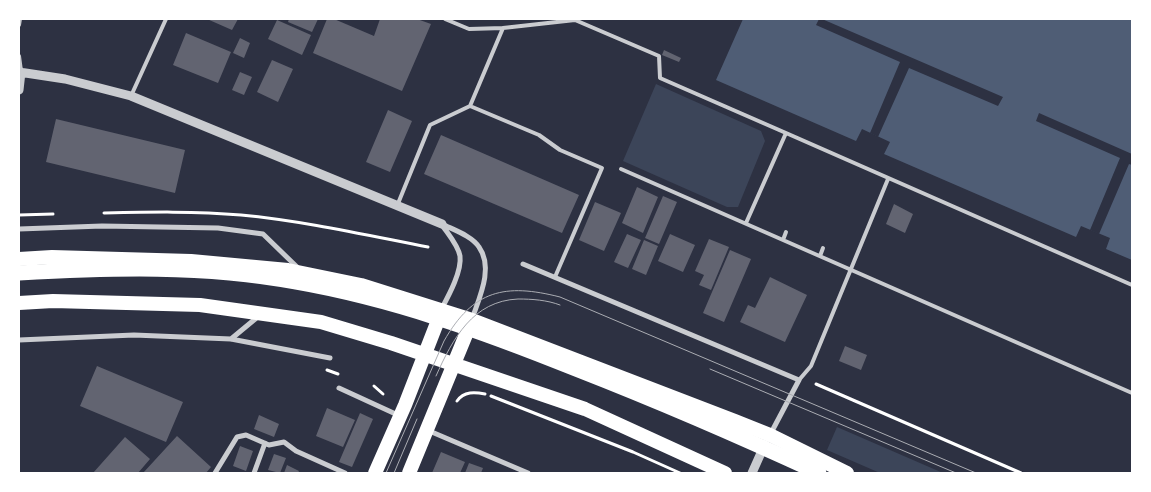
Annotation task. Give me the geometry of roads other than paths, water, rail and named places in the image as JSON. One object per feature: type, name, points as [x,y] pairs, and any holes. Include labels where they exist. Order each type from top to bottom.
[{"type":"highway","points":[[19,259],[52,257],[191,261],[302,273],[361,286],[472,320],[770,435],[847,473]]},
{"type":"highway","points":[[19,273],[152,269],[220,272],[294,281],[367,296],[430,314],[512,343],[692,415],[819,473]]},
{"type":"highway","points":[[19,303],[53,301],[200,304],[320,322],[425,354],[584,408],[725,473]]},
{"type":"highway","points":[[375,473],[442,310]]},
{"type":"highway","points":[[409,473],[472,320]]},
{"type":"street","points":[[19,90],[20,72],[65,79],[131,96],[467,236],[479,246],[486,263],[482,290],[472,320]]},
{"type":"street","points":[[442,224],[455,244],[460,257],[454,283],[442,310]]},
{"type":"street","points":[[19,229],[102,226],[218,228],[263,234],[302,273]]},
{"type":"street","points":[[523,264],[799,380],[752,473]]},
{"type":"street","points":[[232,339],[262,314]]},
{"type":"street","points":[[19,340],[134,335],[232,339],[330,358]]},
{"type":"street","points":[[339,388],[400,416]]},
{"type":"street","points":[[427,430],[528,473]]},
{"type":"street","points":[[215,473],[237,437],[246,435],[269,445],[284,442],[296,451],[345,473]]},
{"type":"street","points":[[254,473],[266,443]]},
{"type":"lane","points":[[19,25],[20,19]]},
{"type":"lane","points":[[131,96],[166,19]]},
{"type":"lane","points":[[445,19],[469,29],[503,28],[574,20],[659,56],[660,78],[1132,285]]},
{"type":"lane","points":[[397,206],[430,124],[470,106],[503,28]]},
{"type":"lane","points":[[19,56],[20,72]]},
{"type":"lane","points":[[470,106],[539,135],[560,150],[602,168],[555,277]]},
{"type":"lane","points":[[746,223],[786,134]]},
{"type":"lane","points":[[620,169],[1132,393]]},
{"type":"lane","points":[[799,380],[812,366],[888,179]]},
{"type":"lane","points":[[783,240],[786,232]]},
{"type":"lane","points":[[820,256],[823,248]]},
{"type":"tram line","points":[[386,473],[444,341],[455,324],[479,301],[507,291],[523,291],[560,297],[976,473]]},
{"type":"tram line","points":[[436,376],[450,348],[466,324],[477,314],[489,307],[502,301],[518,299],[539,300],[560,305]]},
{"type":"tram line","points":[[710,369],[956,473]]},
{"type":"tram line","points":[[394,473],[417,419]]}]
